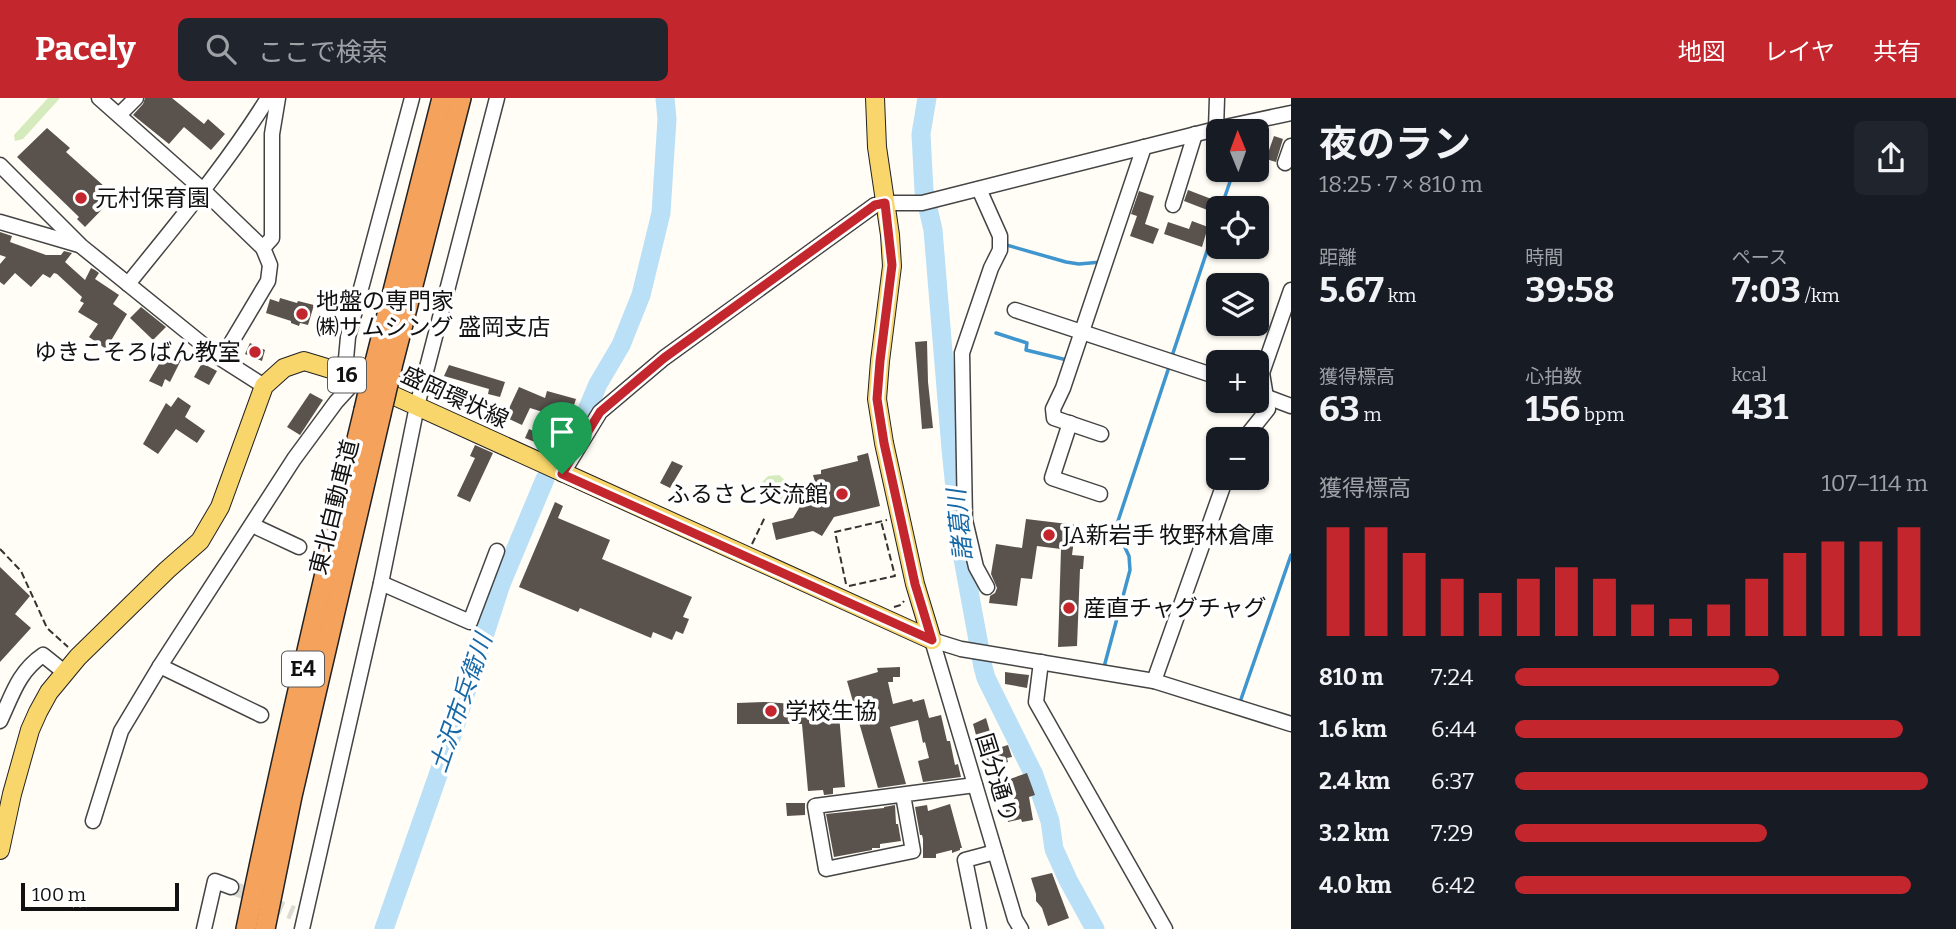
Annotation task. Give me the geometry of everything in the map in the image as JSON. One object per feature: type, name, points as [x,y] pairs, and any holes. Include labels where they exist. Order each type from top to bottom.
[{"type":"highway","name":"東北自動車道","points":[[246,929],[318,599],[384,364],[442,98]]},
{"type":"highway","name":"東北自動車道","points":[[384,364],[461,98]]},
{"type":"highway","name":"東北自動車道","points":[[265,929],[372,412]]},
{"type":"main road","points":[[875,98],[877,147],[892,265],[877,399],[909,558],[932,640]]},
{"type":"main road","name":"盛岡環状線","points":[[264,386],[284,368],[304,361],[337,371],[932,640]]},
{"type":"main road","points":[[0,850],[6,792],[38,712],[78,657],[200,541],[220,507],[264,386]]},
{"type":"street","points":[[99,98],[204,191],[263,248],[270,265],[268,281],[249,302],[231,343]]},
{"type":"street","points":[[118,115],[136,98]]},
{"type":"street","points":[[128,284],[204,191],[268,98]]},
{"type":"street","points":[[263,248],[271,238],[272,134],[278,98]]},
{"type":"street","points":[[337,371],[346,359],[348,337],[412,98]]},
{"type":"street","points":[[299,921],[381,583],[417,406],[497,98]]},
{"type":"street","points":[[1216,119],[1217,98]]},
{"type":"street","points":[[1257,119],[1291,113]]},
{"type":"street","points":[[562,474],[600,412],[664,358],[875,205],[922,203],[1206,131]]},
{"type":"street","points":[[1173,205],[1195,134]]},
{"type":"street","points":[[1285,163],[1291,146]]},
{"type":"street","points":[[1101,434],[1054,418],[1053,409],[1063,388],[1079,331],[1144,147]]},
{"type":"street","points":[[0,165],[81,246],[218,356],[264,386]]},
{"type":"street","points":[[979,189],[1000,236],[1000,250],[991,268],[962,353],[965,520],[976,567],[987,587]]},
{"type":"street","points":[[0,222],[81,246]]},
{"type":"street","points":[[1269,353],[1291,290]]},
{"type":"street","points":[[1015,310],[1206,373]]},
{"type":"street","points":[[93,821],[121,731],[314,432],[357,379]]},
{"type":"street","points":[[1269,396],[1291,406]]},
{"type":"street","points":[[1254,427],[1265,413]]},
{"type":"street","points":[[1070,423],[1052,478],[1100,494]]},
{"type":"street","points":[[1154,681],[1222,490]]},
{"type":"street","points":[[252,525],[299,547]]},
{"type":"street","points":[[381,583],[470,622],[497,551]]},
{"type":"street","points":[[932,640],[961,649],[1154,681],[1291,724]]},
{"type":"street","name":"国分通り","points":[[932,640],[1017,926]]},
{"type":"street","points":[[0,722],[21,675],[34,661],[43,655],[58,667]]},
{"type":"street","points":[[1041,662],[1036,702],[1165,929]]},
{"type":"street","points":[[160,667],[261,715]]},
{"type":"street","points":[[903,795],[913,851],[825,869],[816,806],[903,795],[975,786]]},
{"type":"street","points":[[979,929],[965,860],[995,852]]},
{"type":"street","points":[[204,929],[215,881],[231,887]]},
{"type":"path","points":[[750,550],[765,517]]},
{"type":"path","points":[[847,587],[835,532],[891,519]]},
{"type":"path","points":[[847,587],[895,576],[881,521]]},
{"type":"path","points":[[0,549],[21,571],[47,628],[78,657]]},
{"type":"path","points":[[837,582],[857,592]]},
{"type":"path","points":[[888,607],[901,605],[906,598]]},
{"type":"green space","points":[[48,98],[60,98],[23,139],[15,141],[14,135]]},
{"type":"green space","points":[[779,475],[786,481],[789,490],[782,503],[773,505],[763,500],[762,482],[768,476]]},
{"type":"building","points":[[145,98],[172,98],[204,124],[208,119],[225,134],[211,150],[184,127],[169,144],[133,115]]},
{"type":"building","name":"元村保育園","points":[[47,128],[70,148],[66,152],[115,196],[85,227],[77,219],[79,217],[17,157]]},
{"type":"building","points":[[1274,136],[1283,139],[1276,162],[1269,160]]},
{"type":"building","points":[[1188,190],[1206,197],[1206,209],[1184,201]]},
{"type":"building","points":[[1139,191],[1154,196],[1145,224],[1159,229],[1153,244],[1130,236],[1137,216],[1131,214]]},
{"type":"building","points":[[1192,221],[1206,226],[1202,247],[1164,234],[1168,222],[1189,229]]},
{"type":"building","points":[[0,232],[12,236],[10,242],[46,255],[61,255],[64,251],[72,253],[65,262],[85,280],[91,268],[99,273],[95,279],[119,295],[113,304],[127,314],[106,349],[89,337],[98,324],[78,312],[84,303],[80,301],[82,297],[57,274],[54,273],[50,278],[43,274],[31,287],[15,273],[4,285],[0,282],[0,264],[6,257],[0,255]]},
{"type":"building","points":[[280,298],[314,305],[308,325],[300,323],[299,326],[266,313],[270,299],[279,302]]},
{"type":"building","points":[[141,307],[166,327],[153,340],[130,318]]},
{"type":"building","points":[[927,341],[933,428],[922,429],[915,342]]},
{"type":"building","name":"ゆきこそろばん教室","points":[[250,343],[265,350],[262,361],[245,354]]},
{"type":"building","points":[[166,352],[181,360],[170,382],[165,379],[162,387],[149,381]]},
{"type":"building","points":[[202,363],[217,371],[209,385],[194,377]]},
{"type":"building","points":[[449,365],[505,382],[500,397],[488,394],[489,389],[444,376]]},
{"type":"building","points":[[519,387],[545,398],[547,391],[576,399],[569,420],[530,408],[522,425],[505,417]]},
{"type":"building","points":[[310,393],[323,400],[300,435],[287,427]]},
{"type":"building","points":[[178,397],[191,406],[185,417],[205,431],[197,443],[176,429],[158,454],[143,444],[166,403],[171,407]]},
{"type":"building","points":[[529,429],[546,437],[542,445],[525,438]]},
{"type":"building","points":[[475,445],[493,453],[470,502],[457,496],[475,458],[470,456]]},
{"type":"building","name":"ふるさと交流館","points":[[868,453],[880,506],[834,517],[822,536],[813,531],[776,540],[772,523],[793,518],[815,482],[813,475],[821,474],[821,470],[858,461],[857,456]]},
{"type":"building","points":[[672,461],[683,466],[670,488],[660,483]]},
{"type":"building","points":[[555,502],[563,506],[558,518],[610,540],[602,559],[692,597],[683,617],[689,619],[683,634],[676,631],[672,640],[653,632],[651,638],[580,608],[578,612],[519,587]]},
{"type":"building","points":[[1026,519],[1076,525],[1072,555],[1084,556],[1083,569],[1080,569],[1077,646],[1058,647],[1061,549],[1037,546],[1032,579],[1021,578],[1017,606],[989,603],[990,596],[997,588],[991,574],[996,544],[1022,548]]},
{"type":"building","points":[[0,567],[30,596],[15,614],[31,628],[0,662]]},
{"type":"building","points":[[900,667],[900,677],[893,677],[893,682],[888,682],[893,704],[924,699],[929,718],[941,715],[947,741],[950,741],[955,765],[958,764],[961,777],[923,782],[918,761],[929,758],[918,720],[890,727],[906,784],[878,788],[847,681],[878,672],[877,668]]},
{"type":"building","points":[[1005,672],[1029,675],[1027,688],[1005,684]]},
{"type":"building","points":[[838,702],[845,787],[833,788],[833,794],[824,795],[823,790],[808,791],[802,724],[737,724],[737,703],[809,705]]},
{"type":"building","points":[[986,718],[995,749],[1008,745],[1012,757],[1007,758],[1008,762],[985,768],[973,724]]},
{"type":"building","points":[[1027,773],[1035,795],[1029,797],[1033,820],[1008,822],[1005,806],[1016,804],[1007,780]]},
{"type":"building","points":[[786,803],[805,803],[805,815],[787,816]]},
{"type":"building","points":[[950,804],[962,848],[952,853],[952,850],[936,854],[936,858],[923,858],[923,839],[915,807],[927,805],[928,811]]},
{"type":"building","points":[[895,805],[896,824],[901,841],[834,857],[826,814]]},
{"type":"building","points":[[1052,873],[1069,918],[1048,926],[1042,908],[1036,901],[1031,878]]},
{"type":"waterway","name":"土沢市兵衛川","points":[[557,456],[585,415],[598,384],[621,345],[641,295],[661,213],[667,119],[665,98]]},
{"type":"waterway","name":"諸葛川","points":[[927,98],[921,134],[924,191],[933,230],[961,548],[983,667],[1034,775],[1050,821],[1054,849],[1095,929]]},
{"type":"waterway","points":[[1225,196],[1230,182]]},
{"type":"waterway","points":[[1003,244],[1066,262],[1101,262]]},
{"type":"waterway","points":[[1172,356],[1206,254]]},
{"type":"waterway","points":[[996,333],[1027,343],[1026,350],[1067,360]]},
{"type":"waterway","points":[[1104,667],[1130,570],[1129,556],[1117,531],[1118,521],[1170,364]]},
{"type":"waterway","name":"土沢市兵衛川","points":[[384,929],[451,738],[501,584],[545,479]]},
{"type":"waterway","points":[[1239,705],[1291,555]]},
{"type":"tunnel","points":[[231,887],[293,913]]},
{"type":"place","name":"元村保育園","points":[[81,198]]},
{"type":"place","name":"地盤の専門家 ㈱サムシング 盛岡支店","points":[[302,314]]},
{"type":"place","name":"ゆきこそろばん教室","points":[[255,352]]},
{"type":"place","name":"ふるさと交流館","points":[[842,494]]},
{"type":"place","name":"JA新岩手 牧野林倉庫","points":[[1049,535]]},
{"type":"place","name":"産直チャグチャグ","points":[[1069,608]]},
{"type":"place","name":"学校生協","points":[[771,711]]},
{"type":"route","points":[[885,203],[892,265],[877,399],[897,506],[915,584],[932,640],[562,474],[600,412],[664,358],[875,205],[885,203]]}]
